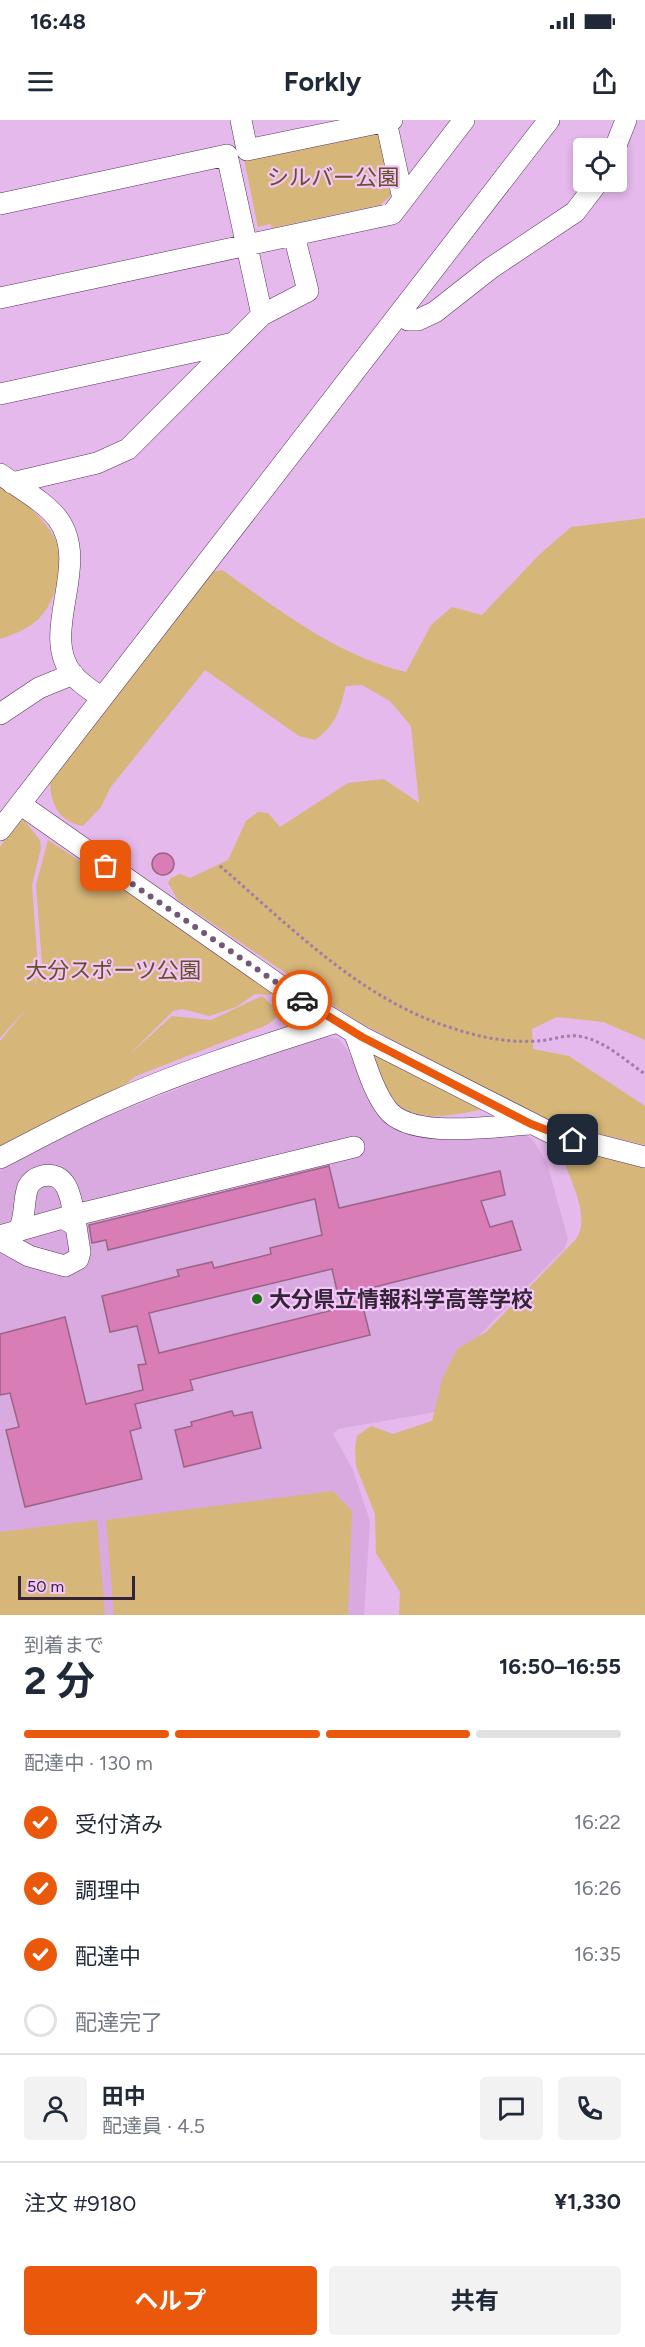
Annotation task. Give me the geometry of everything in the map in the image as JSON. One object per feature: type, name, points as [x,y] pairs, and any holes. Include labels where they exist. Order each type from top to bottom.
[{"type":"street","points":[[241,120],[248,150],[389,121],[403,199]]},
{"type":"street","points":[[0,298],[392,213],[464,120]]},
{"type":"street","points":[[0,830],[549,120]]},
{"type":"street","points":[[619,138],[626,120]]},
{"type":"street","points":[[0,204],[227,155],[262,315]]},
{"type":"street","points":[[399,314],[408,320],[418,320],[435,312],[491,268],[575,212],[590,192]]},
{"type":"street","points":[[6,478],[117,456],[128,449],[262,315],[308,291],[294,235]]},
{"type":"street","points":[[0,394],[234,343]]},
{"type":"street","points":[[6,478],[51,511],[66,534],[70,566],[62,645],[73,674],[102,698]]},
{"type":"street","points":[[0,714],[32,692],[73,674]]},
{"type":"street","points":[[20,804],[95,859],[346,1027],[531,1124],[567,1139],[645,1157]]},
{"type":"street","points":[[346,1027],[381,1101],[397,1119],[407,1125],[435,1128],[531,1124]]},
{"type":"street","points":[[0,1158],[86,1114],[200,1066],[346,1027]]},
{"type":"street","points":[[0,1238],[20,1228],[71,1220],[354,1147]]},
{"type":"street","points":[[0,1238],[29,1256],[65,1266],[78,1259],[80,1252],[71,1220],[65,1183],[59,1178],[45,1176],[33,1180],[29,1185],[26,1213],[20,1228]]},
{"type":"path","points":[[220,866],[346,973],[372,991],[409,1011],[449,1027],[501,1040],[585,1037],[603,1045],[645,1074]]},
{"type":"shaded area","name":"大分県立情報科学高等学校","points":[[324,1036],[339,1039],[346,1048],[377,1109],[523,1133],[532,1139],[547,1163],[568,1239],[565,1248],[453,1362],[436,1412],[338,1429],[333,1434],[353,1470],[370,1521],[364,1615],[0,1615],[0,1169],[86,1125],[246,1062]]},
{"type":"green space","name":"シルバー公園","points":[[382,128],[396,191],[380,205],[272,228],[270,224],[258,227],[244,159]]},
{"type":"green space","points":[[0,485],[20,499],[48,528],[60,551],[62,564],[54,592],[45,612],[31,625],[0,639]]},
{"type":"green space","points":[[645,518],[645,1040],[603,1022],[557,1017],[532,1029],[533,1049],[569,1056],[645,1106],[645,1145],[553,1123],[531,1114],[355,1020],[178,900],[168,883],[171,878],[180,874],[190,878],[228,860],[246,821],[258,812],[268,813],[280,827],[348,783],[384,779],[419,803],[411,726],[390,701],[362,685],[346,686],[333,722],[315,740],[299,736],[205,670],[110,788],[101,807],[83,826],[67,820],[53,802],[51,778],[207,573],[222,570],[309,630],[332,643],[355,655],[406,672],[431,625],[452,607],[482,615],[539,555],[571,527]]},
{"type":"green space","name":"大分スポーツ公園","points":[[24,820],[40,840],[41,848],[32,885],[38,967],[34,987],[42,964],[36,885],[48,840],[274,990],[270,995],[255,994],[236,1007],[209,1016],[182,1009],[173,1011],[128,1056],[172,1016],[211,1020],[262,996],[274,1007],[278,1016],[267,1025],[136,1076],[124,1085],[0,1148],[0,1041],[28,1007],[0,1038],[0,847],[17,822]]},
{"type":"green space","points":[[368,1052],[484,1109],[434,1116],[411,1112],[400,1106],[387,1093]]},
{"type":"green space","points":[[562,1144],[645,1148],[645,1615],[399,1615],[400,1592],[376,1553],[375,1514],[356,1466],[357,1436],[371,1426],[393,1434],[432,1421],[443,1377],[457,1349],[486,1332],[577,1238],[580,1229],[580,1209],[563,1159],[564,1153],[568,1152]]},
{"type":"green space","points":[[333,1491],[352,1511],[348,1615],[114,1615],[106,1520]]},
{"type":"green space","points":[[97,1520],[105,1615],[0,1615],[0,1532]]},
{"type":"building","points":[[163,853],[173,860],[174,864],[167,874],[163,875],[153,868],[152,864],[159,854]]},
{"type":"building","points":[[329,1166],[339,1208],[500,1171],[505,1195],[481,1201],[490,1227],[512,1221],[521,1250],[359,1291],[370,1335],[190,1380],[193,1390],[135,1404],[141,1428],[130,1431],[142,1479],[25,1507],[6,1430],[19,1427],[10,1393],[0,1395],[0,1334],[65,1317],[86,1404],[143,1390],[138,1365],[146,1364],[137,1326],[110,1332],[102,1296],[179,1276],[177,1270],[212,1262],[214,1268],[271,1254],[270,1248],[322,1235],[315,1199],[108,1250],[106,1240],[92,1243],[89,1225]],"holes":[[[332,1269],[341,1308],[159,1353],[149,1313]]]},
{"type":"building","points":[[232,1411],[234,1416],[252,1412],[261,1448],[184,1467],[175,1430],[192,1426],[191,1422]]},
{"type":"way so far","points":[[106,866],[302,1000]]},
{"type":"place","name":"大分県立情報科学高等学校","points":[[257,1299]]},
{"type":"route","points":[[302,1000],[362,1037],[531,1124],[573,1140]]}]
